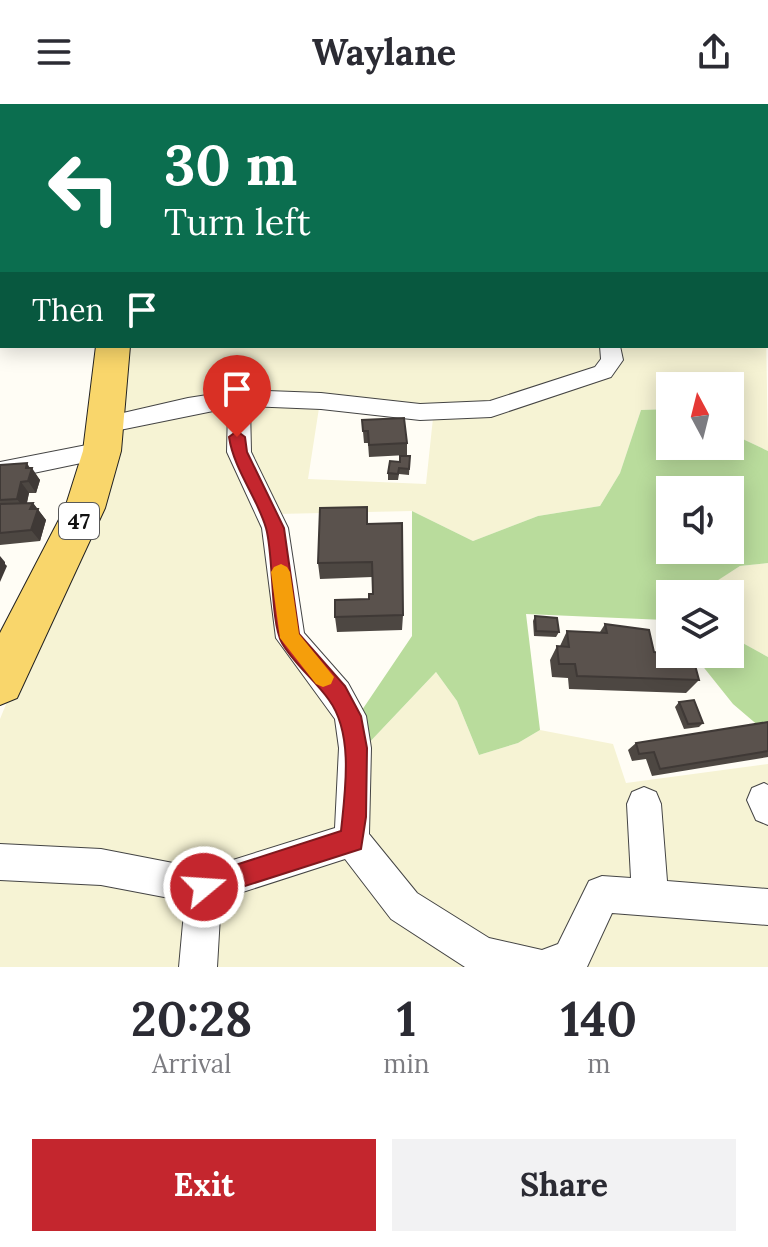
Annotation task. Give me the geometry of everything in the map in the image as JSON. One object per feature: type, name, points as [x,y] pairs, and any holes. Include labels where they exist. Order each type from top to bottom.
[{"type":"main road","name":"47","points":[[0,682],[80,520],[104,438],[113,348]]},
{"type":"street","points":[[0,471],[239,398],[321,401],[420,412],[491,409],[603,372],[612,360],[610,348]]},
{"type":"street","points":[[239,398],[239,452],[275,528],[290,638],[337,693],[350,716],[355,748],[352,840],[404,906],[482,956],[538,967]]},
{"type":"street","points":[[644,804],[650,896]]},
{"type":"street","points":[[0,862],[101,867],[204,887],[352,840]]},
{"type":"street","points":[[198,967],[204,887]]},
{"type":"street","points":[[547,967],[571,959],[602,894],[768,907]]},
{"type":"shaded area","points":[[128,348],[602,348],[602,362],[592,370],[488,403],[420,406],[322,395],[120,415]]},
{"type":"shaded area","points":[[618,348],[766,348],[768,451],[744,440],[744,372],[656,372],[656,409],[641,410],[620,473],[600,506],[538,516],[473,541],[412,511],[277,514],[247,450],[246,404],[319,408],[308,479],[426,484],[433,418],[494,415],[609,377],[621,362]]},
{"type":"shaded area","points":[[231,405],[266,530],[281,642],[341,720],[342,831],[205,874],[0,850],[0,719],[118,428]]},
{"type":"shaded area","points":[[768,563],[768,657],[744,644],[744,580],[718,580],[740,566]]},
{"type":"shaded area","points":[[436,672],[457,701],[479,755],[518,743],[540,730],[613,744],[626,783],[768,764],[768,967],[210,967],[215,896],[362,849],[365,747]]},
{"type":"shaded area","points":[[0,874],[38,874],[192,897],[187,967],[0,967]]},
{"type":"green space","points":[[656,409],[656,460],[744,460],[744,440],[768,451],[768,563],[740,566],[718,580],[656,580],[656,620],[526,614],[540,730],[518,743],[479,755],[457,701],[436,672],[365,747],[360,713],[412,636],[412,511],[473,541],[538,516],[600,506],[620,473],[641,410]]},
{"type":"green space","points":[[744,644],[768,657],[768,734],[733,704],[704,668],[744,668]]},
{"type":"building","points":[[404,418],[407,443],[369,445],[368,431],[363,431],[362,420]]},
{"type":"building","points":[[400,456],[410,456],[409,469],[399,468],[398,474],[388,473],[390,461],[400,462]]},
{"type":"building","points":[[27,463],[26,468],[32,468],[28,481],[21,482],[17,499],[0,500],[0,465]]},
{"type":"building","points":[[33,503],[30,509],[38,509],[31,530],[0,533],[0,504]]},
{"type":"building","points":[[367,507],[367,524],[402,523],[403,615],[335,617],[335,600],[369,599],[369,594],[373,594],[372,562],[318,563],[320,508]]},
{"type":"building","points":[[535,616],[557,618],[559,632],[536,631]]},
{"type":"building","points":[[605,624],[649,630],[656,652],[656,668],[696,668],[699,680],[577,676],[575,664],[559,664],[557,646],[569,647],[567,631],[607,633]]},
{"type":"building","points":[[694,700],[703,723],[688,724],[679,702]]},
{"type":"building","points":[[768,722],[768,751],[660,769],[654,752],[639,754],[636,743]]},
{"type":"slow traffic","points":[[281,572],[290,638],[323,677]]},
{"type":"route","points":[[204,887],[352,840],[354,817],[355,748],[350,716],[337,693],[290,638],[275,528],[239,452],[237,437]]}]
